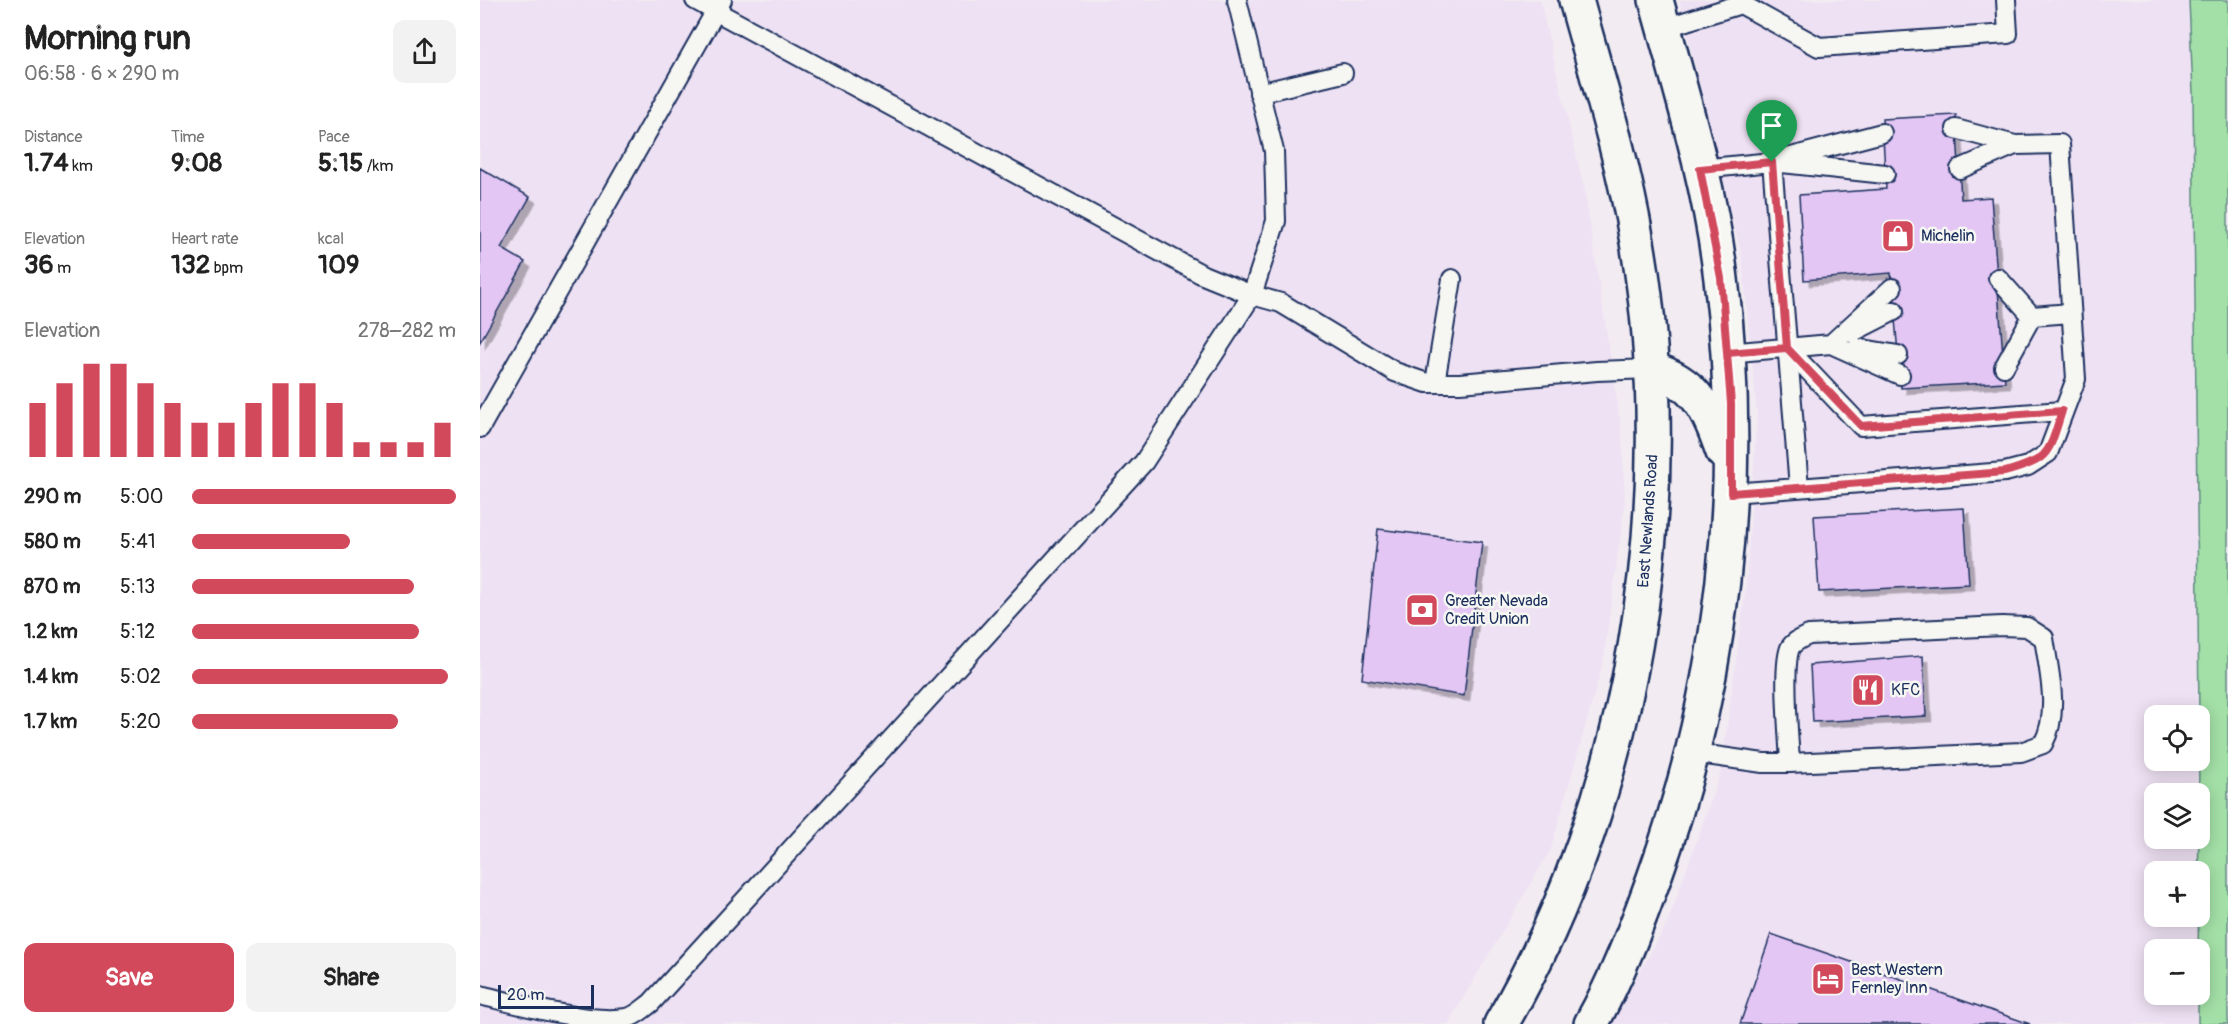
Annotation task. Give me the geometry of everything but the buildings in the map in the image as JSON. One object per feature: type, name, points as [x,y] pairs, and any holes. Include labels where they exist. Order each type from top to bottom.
[{"type":"street","name":"East Newlands Road","points":[[1501,1024],[1523,987],[1582,846],[1605,774],[1624,702],[1638,631],[1652,503],[1651,369],[1646,307],[1635,233],[1625,184],[1576,0]]},
{"type":"street","points":[[1591,1024],[1636,927],[1670,833],[1693,753],[1709,678],[1721,604],[1731,484],[1727,353],[1721,278],[1700,169],[1660,14]]},
{"type":"street","points":[[1651,369],[1671,375],[1685,384],[1708,411],[1731,484]]},
{"type":"lane","points":[[695,0],[719,6],[1203,275],[1252,295],[1281,303],[1395,372],[1426,383],[1435,383],[1651,369]]},
{"type":"lane","points":[[480,995],[579,1020],[606,1022],[629,1018],[651,1003],[1144,462],[1252,295],[1276,221],[1274,151],[1237,0]]},
{"type":"lane","points":[[1660,14],[1741,2],[1819,47],[2008,34],[2006,0]]},
{"type":"lane","points":[[480,428],[719,6]]},
{"type":"lane","points":[[1259,93],[1343,73]]},
{"type":"lane","points":[[1731,484],[1799,487],[2005,472],[2028,466],[2048,453],[2076,379],[2060,144],[2015,145],[1956,129]]},
{"type":"lane","points":[[1700,169],[1772,162],[1882,133]]},
{"type":"lane","points":[[1960,169],[2015,145]]},
{"type":"lane","points":[[1772,162],[1885,174]]},
{"type":"lane","points":[[1772,162],[1799,487]]},
{"type":"lane","points":[[1998,278],[2032,316]]},
{"type":"lane","points":[[1435,383],[1452,279]]},
{"type":"lane","points":[[1831,344],[1892,288]]},
{"type":"lane","points":[[2000,302],[2032,316],[2071,314]]},
{"type":"lane","points":[[1831,344],[1894,311]]},
{"type":"lane","points":[[2002,347],[2032,316]]},
{"type":"lane","points":[[2004,367],[2032,316]]},
{"type":"lane","points":[[1831,344],[1900,375]]},
{"type":"lane","points":[[1727,353],[1831,344],[1898,355]]},
{"type":"lane","points":[[1787,348],[1861,426],[2062,411]]},
{"type":"lane","points":[[1693,753],[1763,763],[1790,763],[2012,752],[2043,744],[2051,729],[2051,687],[2044,638],[2027,627],[2002,626],[1809,635],[1799,639],[1791,646],[1786,664],[1790,763]]},
{"type":"shaded area","points":[[480,0],[1540,0],[1585,192],[1622,433],[1625,503],[1603,663],[1551,849],[1448,1024],[480,1024]]},
{"type":"shaded area","points":[[1679,0],[2189,0],[2193,93],[2198,705],[2144,705],[2144,771],[2199,771],[2199,783],[2144,783],[2144,849],[2199,849],[2199,861],[2144,861],[2144,927],[2199,927],[2199,939],[2144,939],[2144,1005],[2198,1005],[2198,1024],[1610,1024],[1668,922],[1721,771],[1746,587],[1757,414],[1742,258]]},
{"type":"green space","points":[[2189,0],[2228,0],[2228,1024],[2198,1024],[2198,1005],[2210,1005],[2210,939],[2198,939],[2198,927],[2210,927],[2210,861],[2199,861],[2199,849],[2210,849],[2210,783],[2199,783],[2199,771],[2210,771],[2210,705],[2199,705],[2193,93]]},
{"type":"place","name":"Michelin","points":[[1898,236]]},
{"type":"place","name":"Greater Nevada Credit Union","points":[[1422,610]]},
{"type":"place","name":"KFC","points":[[1868,690]]},
{"type":"place","name":"Best Western Fernley Inn","points":[[1828,979]]},
{"type":"route","points":[[1772,162],[1700,169],[1721,278],[1727,353],[1787,348],[1861,426],[2062,411],[2048,453],[2028,466],[2005,472],[1731,493],[1731,404],[1727,353],[1787,348],[1772,162]]}]
